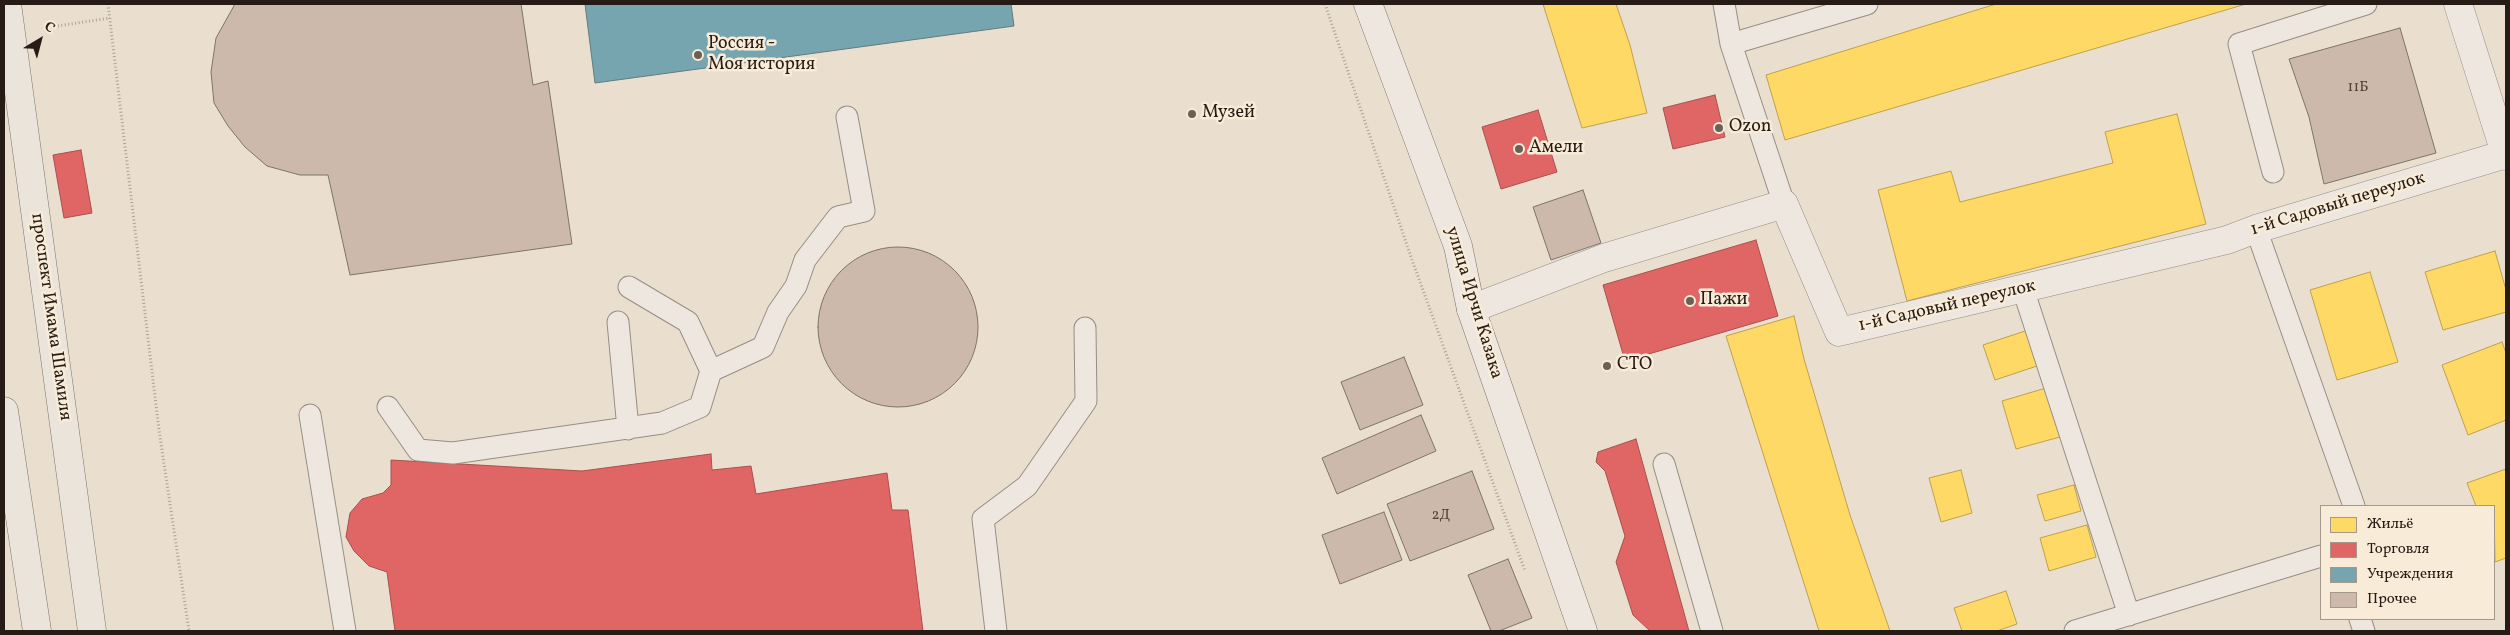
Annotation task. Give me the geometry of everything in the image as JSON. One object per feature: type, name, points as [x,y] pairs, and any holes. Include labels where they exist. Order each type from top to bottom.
[{"type":"main road","name":"проспект Имама Шамиля","points":[[7,4],[92,631]]},
{"type":"main road","points":[[4,411],[37,631]]},
{"type":"street","name":"улица Ирчи Казака","points":[[1368,4],[1458,246],[1471,310],[1583,631]]},
{"type":"street","points":[[2458,4],[2506,155]]},
{"type":"street","name":"1-й Садовый переулок","points":[[1784,204],[1839,332],[2226,240],[2256,229],[2506,155]]},
{"type":"street","points":[[1471,310],[1604,258],[1784,204]]},
{"type":"lane","points":[[1724,4],[1731,44],[1784,204]]},
{"type":"lane","points":[[1731,44],[1867,4]]},
{"type":"lane","points":[[2273,172],[2239,44],[2366,4]]},
{"type":"lane","points":[[711,371],[763,347],[778,312],[796,286],[805,260],[838,217],[864,211],[847,117]]},
{"type":"lane","points":[[2256,229],[2354,505]]},
{"type":"lane","points":[[388,408],[418,450],[453,453],[662,423],[700,407],[711,371],[688,322],[629,286]]},
{"type":"lane","points":[[2023,288],[2128,615]]},
{"type":"lane","points":[[618,322],[628,429]]},
{"type":"lane","points":[[996,631],[983,519],[1027,486],[1086,401],[1085,328]]},
{"type":"lane","points":[[310,415],[345,631]]},
{"type":"lane","points":[[1664,464],[1712,631]]},
{"type":"lane","points":[[2075,631],[2320,556]]},
{"type":"path","points":[[108,4],[159,430],[189,631]]},
{"type":"path","points":[[1325,4],[1411,257],[1526,575]]},
{"type":"path","points":[[42,28],[110,18]]},
{"type":"building: Жильё","points":[[1543,4],[1616,4],[1630,45],[1647,113],[1582,128]]},
{"type":"building: Жильё","points":[[1996,4],[2246,4],[1785,140],[1766,75]]},
{"type":"building: Жильё","points":[[2177,114],[2206,224],[1907,301],[1878,190],[1951,171],[1960,202],[2113,163],[2105,132]]},
{"type":"building: Жильё","points":[[2495,251],[2506,290],[2506,312],[2443,330],[2425,272]]},
{"type":"building: Жильё","points":[[2370,272],[2398,362],[2337,380],[2310,290]]},
{"type":"building: Жильё","points":[[1794,316],[1804,359],[1850,515],[1890,631],[1819,631],[1726,336]]},
{"type":"building: Жильё","points":[[2028,330],[2040,365],[1995,380],[1983,345]]},
{"type":"building: Жильё","points":[[2502,342],[2506,353],[2506,420],[2468,435],[2442,365]]},
{"type":"building: Жильё","points":[[2046,388],[2060,437],[2016,449],[2002,401]]},
{"type":"building: Жильё","points":[[2506,469],[2506,558],[2495,562],[2495,505],[2476,505],[2467,483]]},
{"type":"building: Жильё","points":[[1961,470],[1972,513],[1941,522],[1929,478]]},
{"type":"building: Жильё","points":[[2074,485],[2081,511],[2045,521],[2037,495]]},
{"type":"building: Жильё","points":[[2087,525],[2096,557],[2049,571],[2040,538]]},
{"type":"building: Жильё","points":[[2006,591],[2017,624],[1997,631],[1962,631],[1954,608]]},
{"type":"building: Торговля","points":[[1715,95],[1725,137],[1673,149],[1663,108]]},
{"type":"building: Торговля","name":"Амели","points":[[1538,110],[1557,172],[1501,189],[1482,127]]},
{"type":"building: Торговля","points":[[81,150],[92,213],[64,218],[53,155]]},
{"type":"building: Торговля","name":"Пажи","points":[[1756,240],[1778,316],[1625,361],[1603,285]]},
{"type":"building: Торговля","points":[[1636,439],[1689,631],[1650,631],[1633,615],[1616,562],[1625,536],[1605,471],[1596,462],[1598,452]]},
{"type":"building: Торговля","points":[[711,454],[712,470],[751,466],[756,494],[887,473],[892,510],[908,510],[923,631],[395,631],[387,572],[369,566],[354,551],[346,537],[350,513],[362,499],[383,493],[391,485],[391,460],[582,471]]},
{"type":"building: Учреждения","name":"Россия - Моя история","points":[[585,4],[1011,4],[1014,26],[595,83]]},
{"type":"building: Прочее","points":[[235,4],[521,4],[533,85],[548,81],[572,244],[350,275],[328,175],[300,175],[267,166],[245,147],[228,126],[214,103],[211,72],[216,38]]},
{"type":"building: Прочее","points":[[2400,28],[2436,153],[2324,184],[2309,117],[2289,59]]},
{"type":"building: Прочее","points":[[1583,190],[1601,243],[1551,260],[1533,207]]},
{"type":"building: Прочее","points":[[906,247],[936,256],[955,270],[965,282],[972,296],[977,311],[977,343],[972,358],[965,372],[955,384],[943,394],[921,404],[906,407],[890,407],[875,404],[853,394],[831,372],[819,343],[818,319],[821,304],[831,282],[853,260],[882,248]]},
{"type":"building: Прочее","points":[[1404,357],[1423,405],[1360,430],[1341,382]]},
{"type":"building: Прочее","points":[[1421,415],[1436,451],[1337,494],[1322,458]]},
{"type":"building: Прочее","points":[[1472,471],[1494,529],[1410,561],[1387,504]]},
{"type":"building: Прочее","points":[[1384,512],[1402,560],[1340,584],[1322,535]]},
{"type":"building: Прочее","points":[[1508,559],[1532,618],[1499,631],[1491,631],[1468,575]]},
{"type":"place","name":"Россия - Моя история","points":[[698,55]]},
{"type":"place","name":"Музей","points":[[1192,114]]},
{"type":"place","name":"Ozon","points":[[1719,128]]},
{"type":"place","name":"Амели","points":[[1519,149]]},
{"type":"place","name":"Пажи","points":[[1690,301]]},
{"type":"place","name":"СТО","points":[[1607,366]]}]
